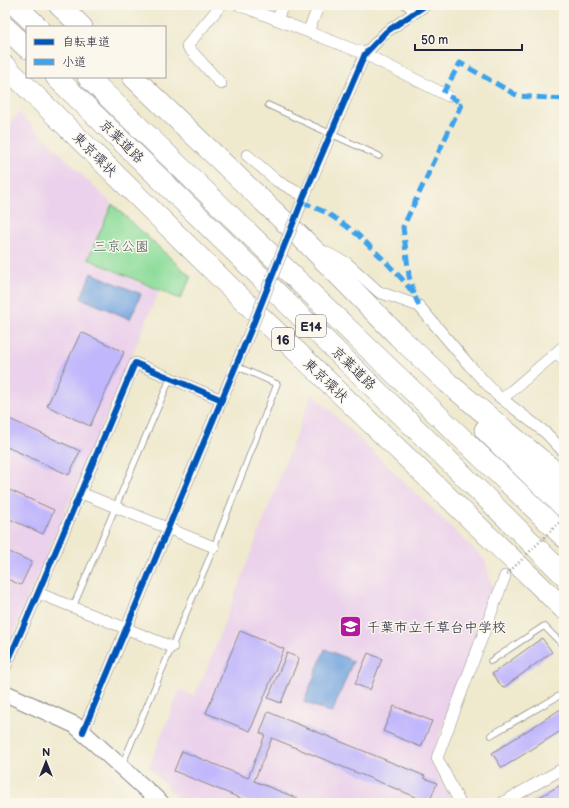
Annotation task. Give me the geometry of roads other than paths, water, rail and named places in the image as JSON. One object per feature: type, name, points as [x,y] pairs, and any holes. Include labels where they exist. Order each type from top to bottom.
[{"type":"highway","points":[[15,5],[37,26]]},
{"type":"highway","points":[[59,5],[81,26]]},
{"type":"highway","points":[[5,27],[26,47]]},
{"type":"highway","name":"東京環状","points":[[5,66],[243,300],[564,609]]},
{"type":"highway","name":"京葉道路","points":[[57,78],[564,575]]},
{"type":"highway","name":"京葉道路","points":[[89,78],[199,187],[564,537]]},
{"type":"highway","points":[[134,78],[308,244],[398,337],[448,383],[564,479]]},
{"type":"highway","points":[[355,292],[365,313],[564,507]]},
{"type":"street","points":[[221,5],[187,46],[221,84]]},
{"type":"street","points":[[239,5],[366,54],[448,96]]},
{"type":"street","points":[[277,20],[283,5]]},
{"type":"street","points":[[308,32],[319,5]]},
{"type":"street","points":[[83,732],[222,400],[303,199],[366,54],[386,32],[426,5]]},
{"type":"street","points":[[247,155],[277,181],[303,199]]},
{"type":"street","points":[[308,244],[347,263],[379,292],[419,306],[469,365],[502,399],[546,433],[564,452]]},
{"type":"street","points":[[502,399],[562,353]]},
{"type":"street","points":[[5,668],[81,493],[135,363],[222,400]]},
{"type":"street","points":[[81,493],[214,547]]},
{"type":"street","points":[[460,803],[437,758],[506,575]]},
{"type":"street","points":[[38,593],[172,646]]},
{"type":"street","points":[[5,693],[75,724],[161,803]]},
{"type":"street","points":[[502,803],[564,768]]},
{"type":"lane","points":[[404,5],[414,13]]},
{"type":"lane","points":[[268,105],[379,156]]},
{"type":"lane","points":[[122,766],[214,547],[277,384],[236,366]]},
{"type":"lane","points":[[73,607],[170,379]]},
{"type":"lane","points":[[491,661],[544,626],[564,646]]},
{"type":"lane","points":[[491,735],[564,693]]},
{"type":"water","points":[[91,273],[141,294],[130,319],[81,298]]},
{"type":"water","points":[[325,649],[353,661],[332,713],[304,702]]},
{"type":"place","name":"千葉市立千草台中学校","points":[[351,627]]},
{"type":"park label","name":"三京公園","points":[[121,246]]}]
